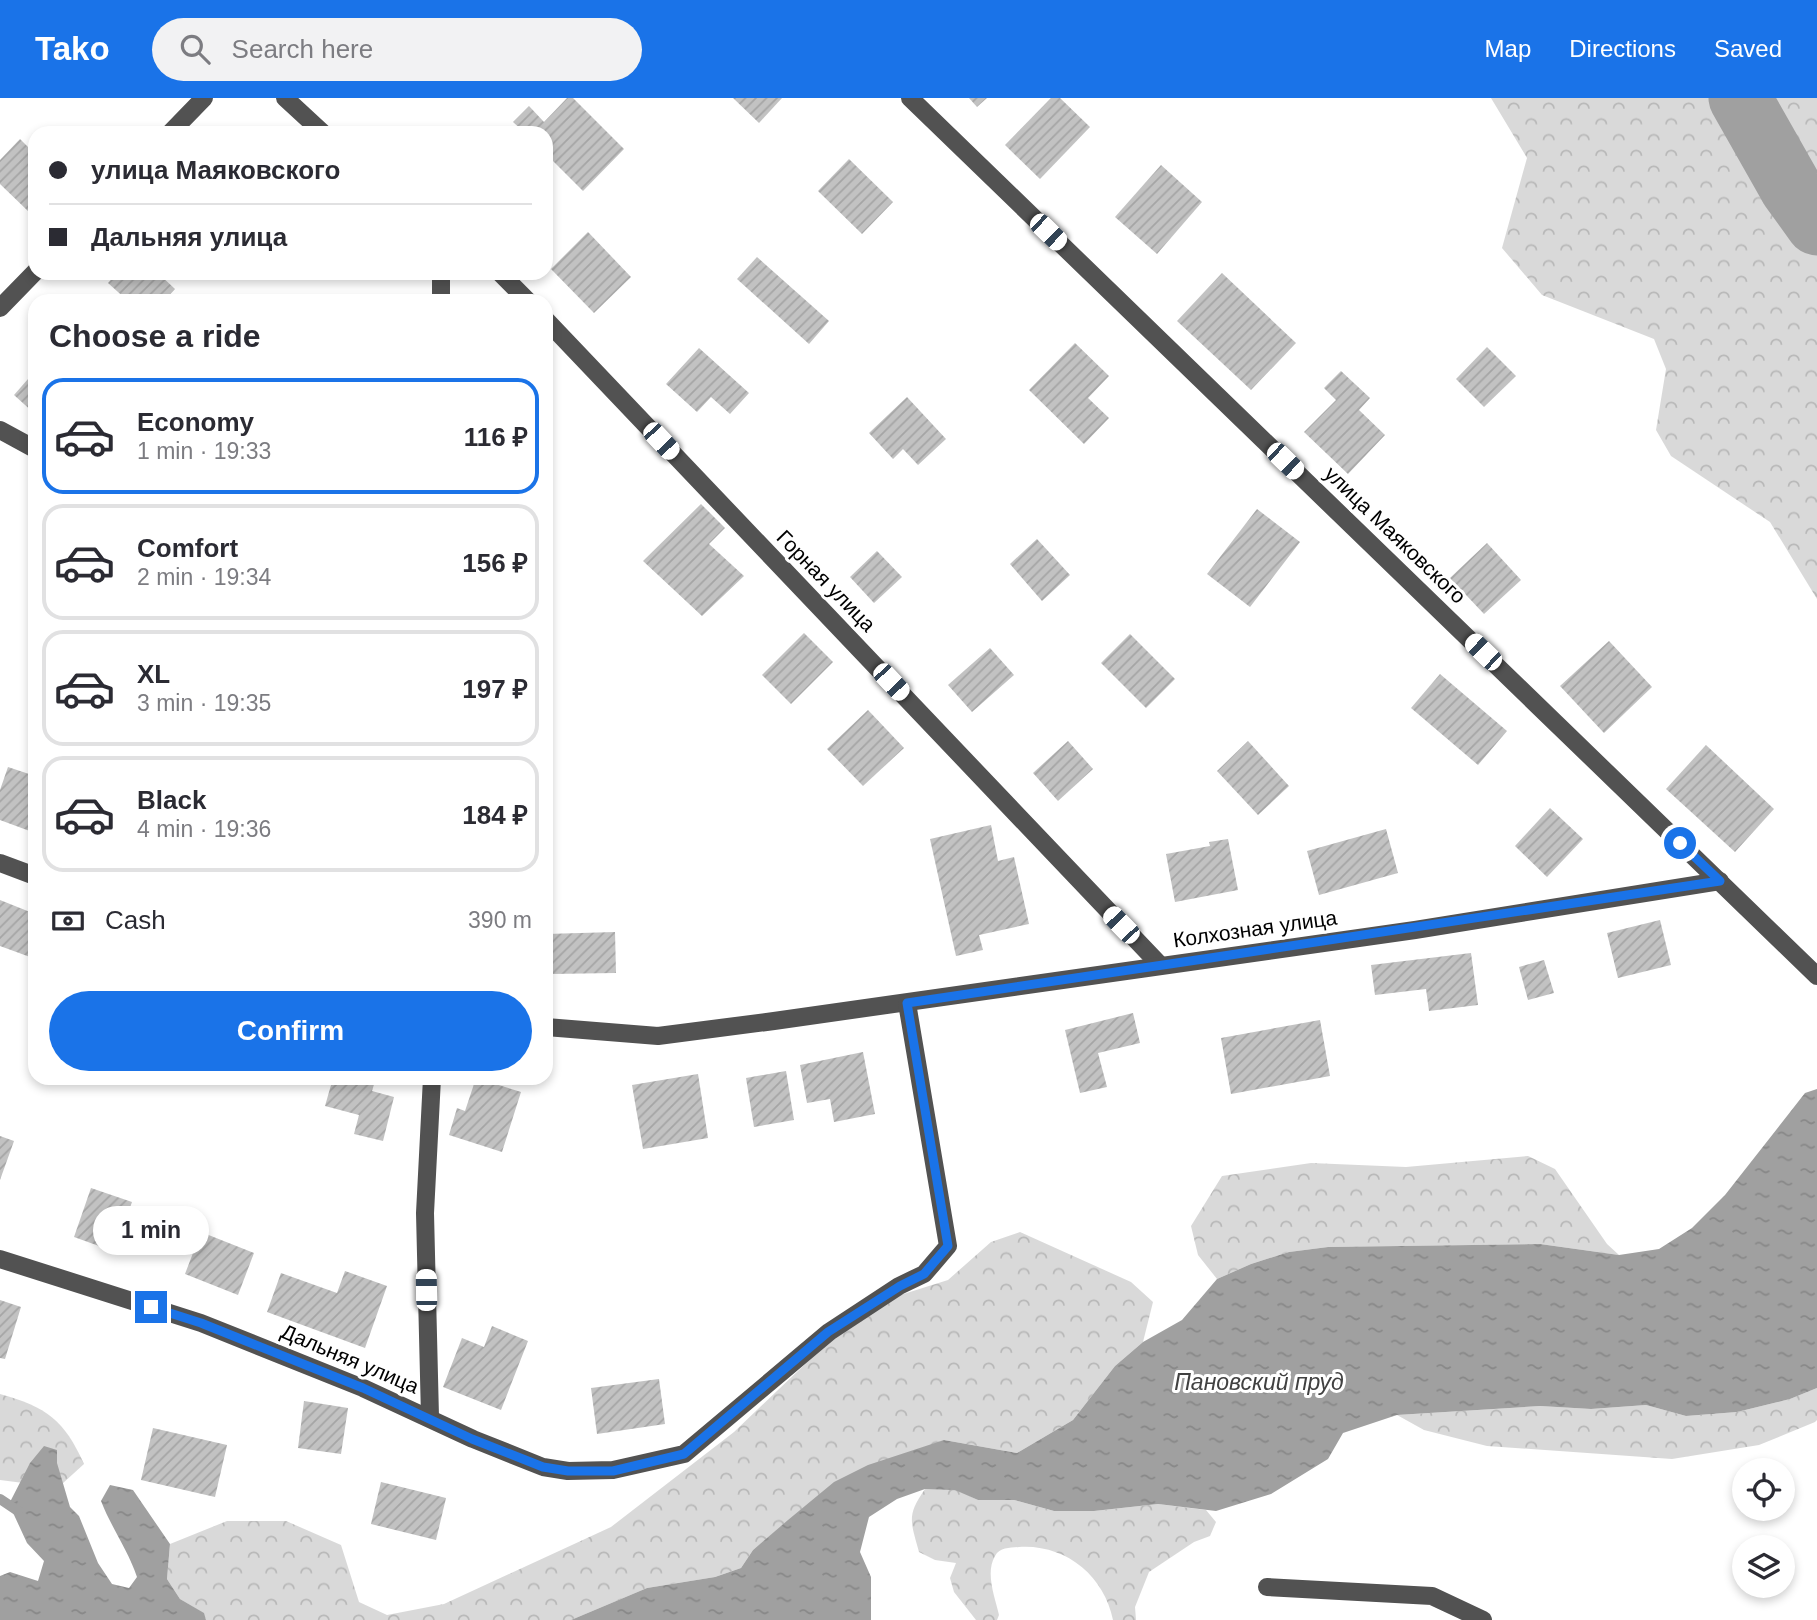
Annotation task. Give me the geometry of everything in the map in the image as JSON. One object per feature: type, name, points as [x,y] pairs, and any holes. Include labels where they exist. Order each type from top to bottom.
[{"type":"street","points":[[177,126],[204,98]]},
{"type":"street","points":[[285,98],[315,126]]},
{"type":"street","name":"улица Маяковского","points":[[910,98],[1817,976]]},
{"type":"street","points":[[0,308],[28,279]]},
{"type":"street","points":[[507,280],[521,294]]},
{"type":"street","name":"Горная улица","points":[[553,327],[1160,965]]},
{"type":"street","points":[[0,430],[28,445]]},
{"type":"street","points":[[0,863],[28,873]]},
{"type":"street","name":"Колхозная улица","points":[[553,1028],[658,1036],[1415,930],[1720,881]]},
{"type":"street","name":"Дальняя улица","points":[[0,1259],[201,1323],[363,1388],[515,1457],[555,1469],[613,1471],[684,1454],[828,1332],[900,1286],[924,1274],[948,1246],[907,1003]]},
{"type":"street","points":[[430,1418],[425,1213],[432,1085]]},
{"type":"street","points":[[1267,1587],[1432,1595],[1483,1620]]},
{"type":"green space","points":[[1491,98],[1817,98],[1817,599],[1770,522],[1671,456],[1656,430],[1666,369],[1654,339],[1542,295],[1502,248],[1527,158]]},
{"type":"green space","points":[[1528,1156],[1555,1169],[1607,1244],[1619,1255],[1540,1244],[1328,1247],[1289,1252],[1251,1264],[1217,1279],[1198,1255],[1191,1226],[1222,1176],[1311,1163],[1406,1167]]},
{"type":"green space","points":[[1020,1232],[1131,1282],[1153,1302],[1143,1342],[1115,1366],[1073,1420],[1017,1453],[944,1440],[807,1505],[753,1550],[741,1568],[715,1577],[647,1588],[571,1620],[206,1620],[203,1613],[180,1599],[167,1579],[170,1544],[227,1521],[286,1521],[341,1545],[359,1602],[387,1615],[444,1604],[611,1527],[734,1432],[844,1327],[894,1297],[948,1280],[991,1242]]},
{"type":"green space","points":[[1817,1388],[1815,1422],[1759,1445],[1672,1459],[1487,1446],[1424,1430],[1397,1415],[1540,1406],[1591,1409],[1646,1405],[1686,1416],[1737,1412],[1790,1399]]},
{"type":"green space","points":[[0,1394],[30,1404],[52,1417],[69,1436],[84,1464],[55,1487],[0,1480]]},
{"type":"green space","points":[[925,1489],[955,1489],[978,1500],[1014,1500],[1054,1511],[1094,1511],[1158,1504],[1206,1510],[1216,1522],[1210,1536],[1194,1542],[1149,1572],[1135,1607],[1136,1620],[1113,1620],[1101,1589],[1091,1576],[1067,1557],[1036,1547],[1019,1547],[1000,1551],[992,1563],[993,1593],[999,1615],[997,1620],[976,1620],[954,1592],[950,1578],[956,1563],[935,1560],[919,1552],[912,1519],[915,1506]]},
{"type":"water","name":"Пановский пруд","points":[[1817,1089],[1817,1388],[1790,1399],[1737,1412],[1686,1416],[1646,1405],[1591,1409],[1540,1406],[1397,1415],[1343,1433],[1328,1459],[1271,1494],[1216,1511],[1158,1504],[1094,1511],[1054,1511],[1014,1500],[978,1500],[955,1490],[925,1489],[897,1499],[869,1517],[860,1552],[871,1577],[871,1620],[571,1620],[647,1588],[715,1577],[741,1568],[753,1550],[834,1482],[868,1465],[944,1440],[1017,1453],[1073,1420],[1115,1366],[1143,1342],[1182,1320],[1217,1279],[1251,1264],[1289,1252],[1328,1247],[1540,1244],[1619,1255],[1659,1249],[1692,1228],[1725,1195],[1805,1093]]},
{"type":"water","points":[[44,1446],[57,1450],[57,1463],[70,1507],[79,1516],[98,1563],[112,1584],[129,1588],[137,1577],[101,1501],[110,1485],[133,1490],[170,1544],[167,1579],[180,1599],[204,1613],[206,1620],[0,1620],[0,1576],[10,1572],[38,1581],[44,1561],[27,1543],[9,1504],[30,1463]]},
{"type":"building","points":[[567,98],[573,98],[624,149],[583,191],[553,161],[553,126],[517,126],[513,122],[529,106],[544,122]]},
{"type":"building","points":[[733,98],[782,98],[759,123]]},
{"type":"building","points":[[969,98],[987,98],[977,107]]},
{"type":"building","points":[[1051,98],[1060,98],[1090,127],[1040,179],[1005,145]]},
{"type":"building","points":[[20,139],[28,147],[28,211],[0,184],[0,160]]},
{"type":"building","points":[[849,159],[893,202],[862,234],[818,191]]},
{"type":"building","points":[[1161,165],[1202,202],[1157,254],[1115,217]]},
{"type":"building","points":[[588,232],[631,277],[594,313],[553,271],[553,267]]},
{"type":"building","points":[[757,257],[829,321],[809,344],[737,279]]},
{"type":"building","points":[[1222,273],[1296,343],[1251,390],[1177,321]]},
{"type":"building","points":[[111,280],[165,280],[175,289],[170,294],[120,294],[108,283]]},
{"type":"building","points":[[1075,343],[1109,376],[1088,398],[1109,418],[1084,444],[1029,390]]},
{"type":"building","points":[[1487,347],[1516,376],[1484,407],[1456,379]]},
{"type":"building","points":[[699,348],[749,393],[730,414],[711,397],[697,412],[666,384]]},
{"type":"building","points":[[1341,371],[1370,398],[1359,410],[1385,435],[1348,474],[1304,432],[1336,400],[1324,388]]},
{"type":"building","points":[[28,379],[28,408],[14,395]]},
{"type":"building","points":[[907,397],[946,439],[918,465],[903,449],[893,459],[869,433]]},
{"type":"building","points":[[701,504],[725,528],[709,544],[744,576],[702,616],[643,561]]},
{"type":"building","points":[[1257,509],[1300,542],[1250,607],[1207,574]]},
{"type":"building","points":[[1037,539],[1070,575],[1042,601],[1010,564]]},
{"type":"building","points":[[1487,543],[1521,580],[1484,614],[1450,578]]},
{"type":"building","points":[[877,551],[902,577],[874,603],[850,577]]},
{"type":"building","points":[[804,633],[833,662],[791,704],[762,675]]},
{"type":"building","points":[[1130,634],[1175,679],[1146,708],[1101,663]]},
{"type":"building","points":[[1609,641],[1652,687],[1604,733],[1560,686]]},
{"type":"building","points":[[990,648],[1014,675],[972,712],[948,685]]},
{"type":"building","points":[[1440,674],[1507,731],[1478,765],[1411,708]]},
{"type":"building","points":[[868,710],[904,748],[863,786],[827,749]]},
{"type":"building","points":[[1068,741],[1093,769],[1058,801],[1033,773]]},
{"type":"building","points":[[1248,741],[1289,786],[1258,815],[1217,771]]},
{"type":"building","points":[[1706,745],[1774,809],[1735,852],[1666,789]]},
{"type":"building","points":[[8,767],[28,774],[28,830],[0,820],[0,790]]},
{"type":"building","points":[[1550,808],[1583,839],[1547,877],[1515,846]]},
{"type":"building","points":[[991,825],[998,861],[1014,857],[1029,924],[979,935],[983,950],[956,956],[930,839]]},
{"type":"building","points":[[1386,829],[1398,873],[1319,895],[1307,851]]},
{"type":"building","points":[[1228,839],[1238,890],[1175,902],[1166,854],[1210,846],[1209,842]]},
{"type":"building","points":[[0,900],[28,911],[28,956],[0,946]]},
{"type":"building","points":[[1660,920],[1671,965],[1618,978],[1607,933]]},
{"type":"building","points":[[615,932],[616,973],[553,974],[553,934]]},
{"type":"building","points":[[1471,953],[1478,1005],[1429,1011],[1426,989],[1375,995],[1371,965]]},
{"type":"building","points":[[1544,960],[1554,993],[1528,1000],[1519,967]]},
{"type":"building","points":[[1133,1013],[1140,1043],[1098,1053],[1107,1087],[1080,1093],[1065,1030]]},
{"type":"building","points":[[1320,1020],[1330,1076],[1231,1094],[1221,1038]]},
{"type":"building","points":[[863,1052],[875,1114],[834,1122],[830,1099],[807,1103],[800,1065]]},
{"type":"building","points":[[786,1071],[794,1120],[754,1127],[746,1078]]},
{"type":"building","points":[[698,1074],[708,1138],[643,1149],[632,1085]]},
{"type":"building","points":[[331,1085],[374,1085],[372,1091],[394,1097],[383,1141],[354,1134],[359,1115],[325,1106]]},
{"type":"building","points":[[474,1085],[498,1085],[521,1092],[502,1152],[449,1135],[457,1108],[465,1111]]},
{"type":"building","points":[[0,1136],[14,1141],[0,1180]]},
{"type":"building","points":[[91,1188],[132,1202],[113,1251],[74,1237]]},
{"type":"building","points":[[201,1232],[254,1253],[238,1295],[185,1274]]},
{"type":"building","points":[[345,1271],[387,1286],[365,1348],[267,1312],[281,1273],[337,1293]]},
{"type":"building","points":[[0,1300],[21,1307],[5,1359],[0,1358]]},
{"type":"building","points":[[492,1326],[528,1341],[501,1410],[443,1387],[462,1338],[484,1347]]},
{"type":"building","points":[[659,1379],[665,1424],[597,1434],[591,1388]]},
{"type":"building","points":[[304,1401],[348,1408],[341,1454],[298,1448]]},
{"type":"building","points":[[153,1428],[227,1445],[215,1497],[141,1480]]},
{"type":"building","points":[[381,1482],[446,1498],[436,1540],[371,1524]]},
{"type":"waterway","points":[[1740,98],[1791,188],[1817,224]]},
{"type":"waterway","points":[[0,1499],[18,1511]]},
{"type":"route","points":[[151,1307],[201,1323],[363,1388],[472,1439],[543,1467],[568,1471],[613,1471],[684,1454],[828,1332],[900,1286],[924,1274],[948,1246],[907,1003],[1415,930],[1720,881],[1680,843]]}]
